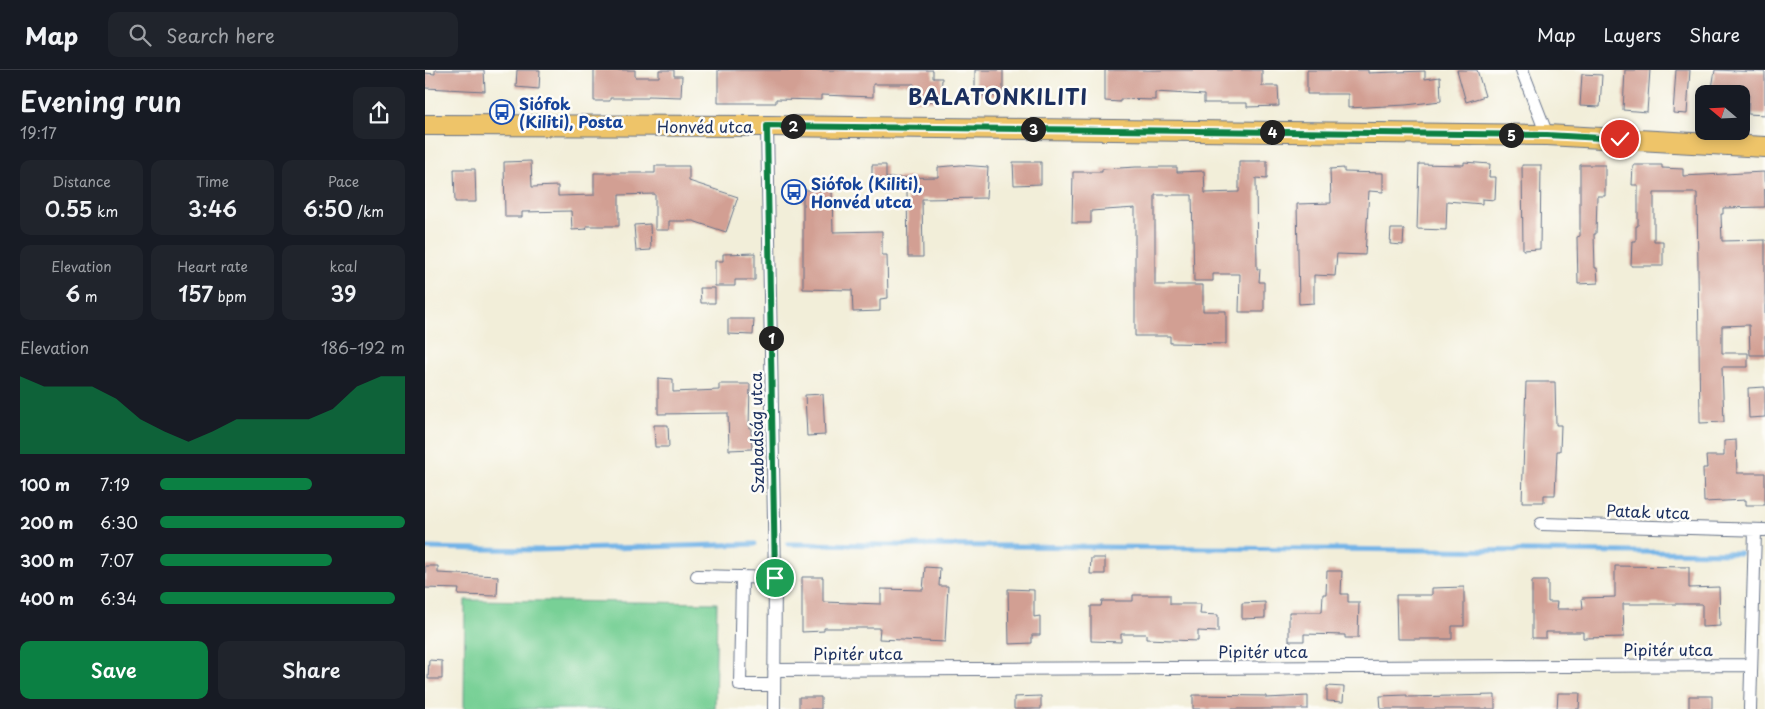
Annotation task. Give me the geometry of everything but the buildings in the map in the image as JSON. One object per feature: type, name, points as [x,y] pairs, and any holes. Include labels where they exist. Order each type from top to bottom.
[{"type":"main road","name":"Honvéd utca","points":[[425,125],[767,126],[1547,135],[1765,147]]},
{"type":"street","points":[[1522,70],[1547,135]]},
{"type":"street","name":"Szabadság utca","points":[[767,126],[775,578],[774,709]]},
{"type":"street","name":"Patak utca","points":[[1541,524],[1760,530],[1750,709]]},
{"type":"street","points":[[697,576],[775,578]]},
{"type":"street","points":[[742,577],[740,685],[774,685]]},
{"type":"street","name":"Pipitér utca","points":[[774,670],[1751,665]]},
{"type":"green space","points":[[465,600],[717,603],[715,709],[464,709]]},
{"type":"waterway","points":[[425,548],[537,550],[755,544]]},
{"type":"waterway","points":[[788,544],[1740,553]]},
{"type":"place","name":"Siófok (Kiliti), Posta","points":[[502,112]]},
{"type":"place","name":"Siófok (Kiliti), Honvéd utca","points":[[794,192]]},
{"type":"district","name":"BALATONKILITI","points":[[998,96]]},
{"type":"route","points":[[775,578],[767,126],[1547,135],[1620,139]]}]
